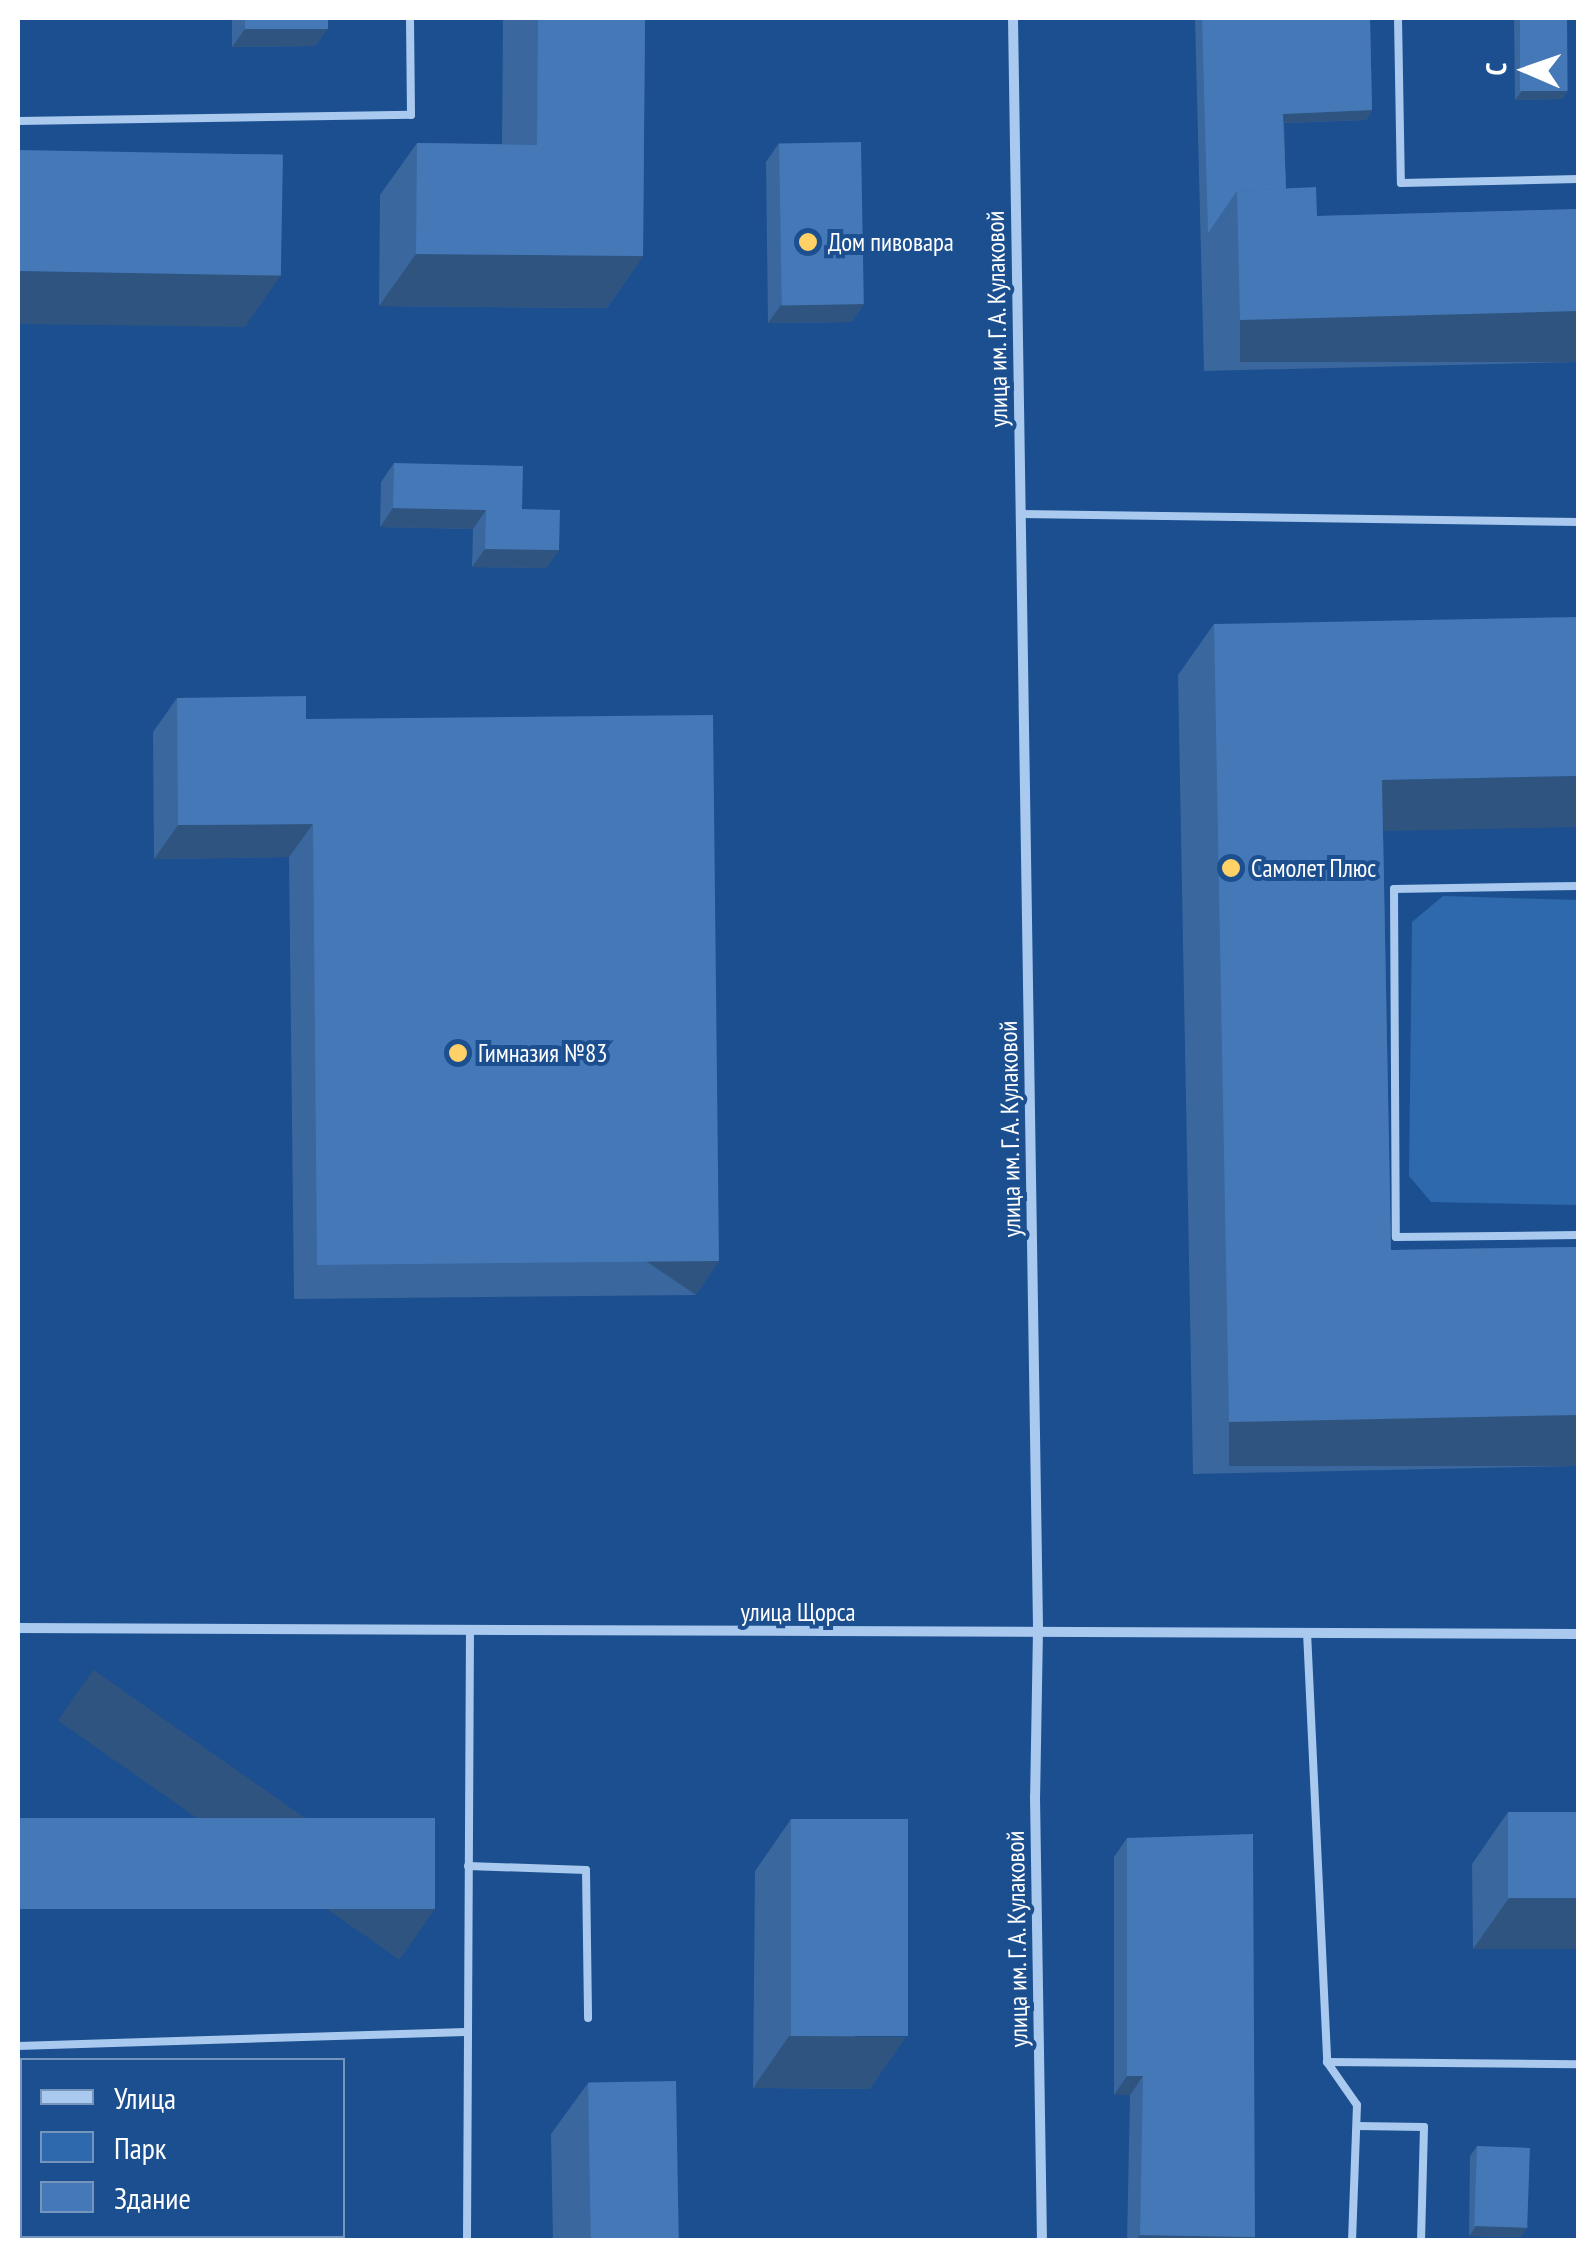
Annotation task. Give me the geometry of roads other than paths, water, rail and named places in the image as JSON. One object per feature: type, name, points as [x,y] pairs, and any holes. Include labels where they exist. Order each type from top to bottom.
[{"type":"street","name":"улица им. Г. А. Кулаковой","points":[[1013,18],[1038,1630],[1035,1797],[1042,2240]]},
{"type":"street","name":"улица Щорса","points":[[18,1628],[1578,1634]]},
{"type":"lane","points":[[18,121],[410,114],[410,18]]},
{"type":"lane","points":[[1398,18],[1401,183],[1578,179]]},
{"type":"lane","points":[[1020,514],[1578,522]]},
{"type":"lane","points":[[1578,886],[1394,888],[1396,1237],[1578,1235]]},
{"type":"lane","points":[[467,2240],[470,1630]]},
{"type":"lane","points":[[1307,1632],[1327,2062],[1357,2105],[1352,2240]]},
{"type":"lane","points":[[468,1866],[586,1870],[588,2018]]},
{"type":"lane","points":[[18,2046],[466,2032]]},
{"type":"lane","points":[[1327,2062],[1578,2064]]},
{"type":"lane","points":[[1357,2126],[1424,2128],[1422,2240]]},
{"type":"place","name":"Дом пивовара","points":[[808,242]]},
{"type":"place","name":"Самолет Плюс","points":[[1231,868]]},
{"type":"place","name":"Гимназия №83","points":[[458,1053]]}]
